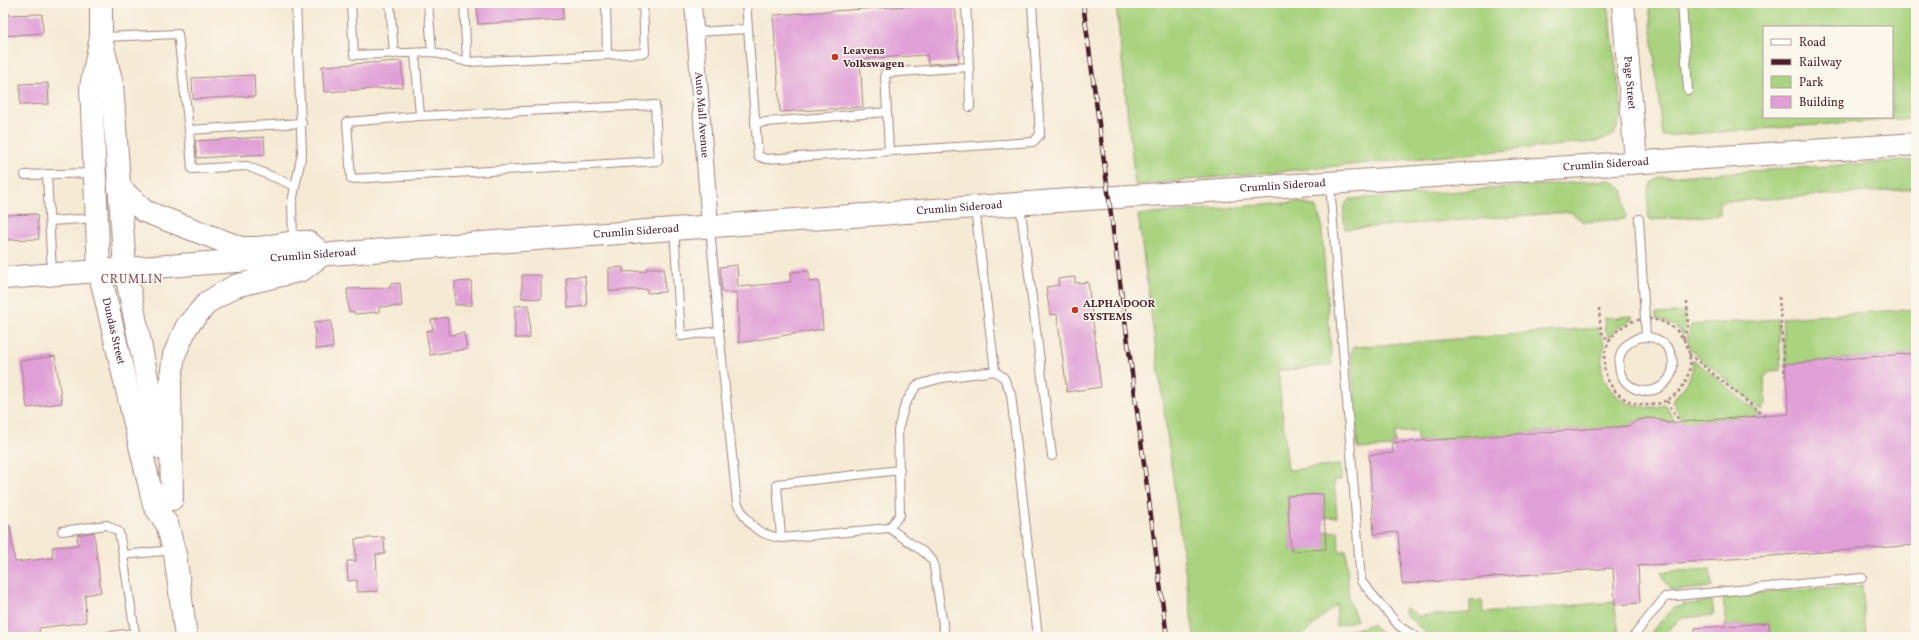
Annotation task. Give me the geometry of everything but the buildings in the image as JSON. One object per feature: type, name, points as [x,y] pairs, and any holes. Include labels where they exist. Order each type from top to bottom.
[{"type":"street","name":"Dundas Street","points":[[101,3],[101,37],[92,87],[99,270],[154,505],[167,524],[174,550],[186,637]]},
{"type":"street","name":"Auto Mall Avenue","points":[[693,3],[710,226]]},
{"type":"street","name":"Page Street","points":[[1623,3],[1636,162]]},
{"type":"street","name":"Dundas Street","points":[[101,37],[112,84],[125,268],[172,499],[167,524]]},
{"type":"street","name":"Crumlin Sideroad","points":[[3,278],[674,228],[1916,144]]},
{"type":"street","points":[[119,187],[144,210],[241,248],[259,248],[294,242],[308,242],[323,254],[302,270],[235,286],[208,302],[187,326],[174,355],[170,386],[172,499]]},
{"type":"lane","points":[[294,242],[292,202],[302,153],[296,3]]},
{"type":"lane","points":[[351,3],[354,55],[432,52],[467,62],[645,53],[643,3]]},
{"type":"lane","points":[[390,3],[394,54]]},
{"type":"lane","points":[[428,3],[432,52]]},
{"type":"lane","points":[[464,3],[467,62]]},
{"type":"lane","points":[[606,3],[607,55]]},
{"type":"lane","points":[[746,3],[758,156],[761,158],[1033,142],[1037,140],[1040,136],[1032,3]]},
{"type":"lane","points":[[966,3],[970,107]]},
{"type":"lane","points":[[1682,3],[1688,90]]},
{"type":"lane","points":[[695,32],[747,30]]},
{"type":"lane","points":[[101,37],[178,34],[192,169],[248,166],[295,186]]},
{"type":"lane","points":[[415,53],[420,116]]},
{"type":"lane","points":[[889,151],[885,73],[969,67]]},
{"type":"lane","points":[[655,105],[658,161],[351,179],[347,122],[420,116],[655,105]]},
{"type":"lane","points":[[755,123],[887,112]]},
{"type":"lane","points":[[189,130],[302,123]]},
{"type":"lane","points":[[25,175],[95,173]]},
{"type":"lane","points":[[47,174],[52,274]]},
{"type":"lane","points":[[1330,183],[1361,581],[1399,626],[1416,637]]},
{"type":"lane","points":[[1020,204],[1052,456]]},
{"type":"lane","points":[[975,207],[995,371],[1004,378],[1011,394],[1038,637]]},
{"type":"lane","points":[[50,221],[97,218]]},
{"type":"lane","points":[[1639,219],[1646,336]]},
{"type":"lane","points":[[710,226],[719,331],[738,503],[748,522],[765,536],[781,538],[889,528],[925,553],[933,561],[945,637]]},
{"type":"lane","points":[[674,228],[681,336],[719,331]]},
{"type":"lane","points":[[1646,336],[1656,338],[1664,342],[1670,349],[1674,368],[1671,377],[1665,384],[1648,392],[1639,390],[1628,384],[1620,373],[1619,365],[1620,356],[1624,348],[1637,338],[1646,336]]},
{"type":"lane","points":[[889,528],[900,515],[898,430],[905,404],[917,385],[942,378],[995,371]]},
{"type":"lane","points":[[781,538],[777,484],[900,470]]},
{"type":"lane","points":[[62,531],[107,526],[119,532],[135,635],[103,637]]},
{"type":"lane","points":[[123,555],[174,550]]},
{"type":"lane","points":[[1633,637],[1665,597],[1862,578]]},
{"type":"lane","points":[[1399,626],[1403,637]]},
{"type":"path","points":[[1779,297],[1785,376]]},
{"type":"path","points":[[1683,339],[1688,326],[1687,302]]},
{"type":"path","points":[[1599,308],[1601,331],[1609,342]]},
{"type":"path","points":[[1645,319],[1660,321],[1673,328],[1683,339],[1689,353],[1690,368],[1686,381],[1678,392],[1667,400],[1654,405],[1641,405],[1628,401],[1617,394],[1609,383],[1604,370],[1604,356],[1609,342],[1618,330],[1630,322],[1645,319]]},
{"type":"path","points":[[1689,353],[1765,416]]},
{"type":"path","points":[[1667,400],[1680,422]]},
{"type":"green space","points":[[1116,3],[1608,3],[1622,113],[1614,135],[1594,142],[1135,185]]},
{"type":"green space","points":[[1649,3],[1916,3],[1916,118],[1662,136]]},
{"type":"green space","points":[[1916,160],[1916,189],[1720,202],[1720,215],[1651,220],[1649,218],[1649,189],[1655,180],[1661,177]]},
{"type":"green space","points":[[1611,180],[1624,191],[1625,219],[1583,222],[1571,212],[1345,229],[1344,208],[1351,199]]},
{"type":"green space","points":[[1300,202],[1315,207],[1321,218],[1332,365],[1278,371],[1288,470],[1341,465],[1341,480],[1334,480],[1337,517],[1324,518],[1322,494],[1287,496],[1291,551],[1325,532],[1338,531],[1339,551],[1346,550],[1349,601],[1357,620],[1336,626],[1337,604],[1300,637],[1292,637],[1292,635],[1276,637],[1194,637],[1138,215]]},
{"type":"green space","points":[[1916,309],[1916,353],[1786,364],[1782,318]]},
{"type":"green space","points":[[1685,312],[1686,325],[1683,335],[1675,326],[1656,318],[1656,314]]},
{"type":"green space","points":[[1632,316],[1632,320],[1616,329],[1609,338],[1605,329],[1604,318]]},
{"type":"green space","points":[[1778,319],[1781,370],[1770,371],[1764,378],[1766,404],[1762,407],[1763,411],[1692,351],[1687,339],[1691,325]]},
{"type":"green space","points":[[1597,328],[1605,345],[1602,360],[1603,373],[1607,384],[1615,394],[1625,401],[1637,406],[1651,407],[1665,405],[1676,422],[1647,418],[1635,421],[1629,426],[1417,441],[1417,432],[1395,432],[1395,443],[1392,443],[1393,447],[1358,449],[1351,353],[1353,347]]},
{"type":"green space","points":[[1693,359],[1762,416],[1683,422],[1672,401],[1687,383],[1692,371]]},
{"type":"green space","points":[[1710,569],[1712,587],[1672,591],[1661,572]]},
{"type":"green space","points":[[1862,585],[1866,637],[1770,637],[1769,623],[1726,626],[1723,596]]},
{"type":"green space","points":[[1482,600],[1484,613],[1614,602],[1619,633],[1614,637],[1438,637],[1426,633],[1404,613],[1406,608],[1418,616],[1470,613],[1470,601]]},
{"type":"green space","points":[[1712,601],[1714,615],[1681,618],[1661,637],[1653,637],[1652,631],[1673,608]]},
{"type":"green space","points":[[1372,624],[1384,637],[1328,637]]},
{"type":"railway","points":[[1083,3],[1167,637]]},
{"type":"place","name":"Leavens Volkswagen","points":[[835,57]]},
{"type":"place","name":"ALPHA DOOR SYSTEMS","points":[[1075,310]]},
{"type":"district","name":"CRUMLIN","points":[[132,280]]}]
